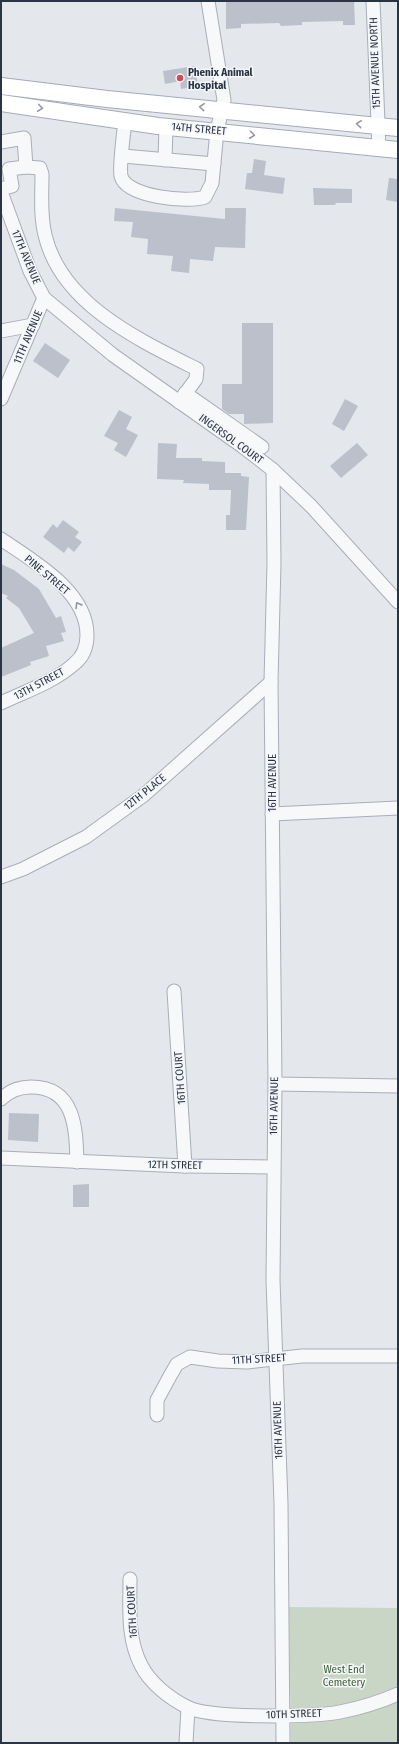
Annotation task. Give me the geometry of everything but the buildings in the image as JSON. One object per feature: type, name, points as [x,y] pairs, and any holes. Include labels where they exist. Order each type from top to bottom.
[{"type":"main road","name":"14TH STREET","points":[[1,86],[100,98],[222,109],[279,117],[398,128]]},
{"type":"main road","name":"14TH STREET","points":[[1,103],[166,126],[217,130],[398,150]]},
{"type":"street","points":[[125,120],[121,176],[128,186],[143,194],[196,200],[205,197],[212,183],[217,130],[224,100],[208,1]]},
{"type":"street","name":"15TH AVENUE NORTH","points":[[373,1],[379,148]]},
{"type":"street","points":[[165,160],[166,126]]},
{"type":"street","points":[[1,142],[24,138],[26,167]]},
{"type":"street","points":[[123,156],[214,164]]},
{"type":"street","points":[[1,191],[12,186],[9,169],[26,167],[40,168],[42,174],[42,215],[45,235],[52,254],[67,280],[93,309],[148,345],[197,369],[196,379],[182,398],[262,447]]},
{"type":"street","name":"17TH AVENUE","points":[[1,191],[30,271],[44,298]]},
{"type":"street","name":"INGERSOL COURT","points":[[44,298],[113,355],[182,398],[273,470],[311,506],[398,602]]},
{"type":"street","name":"11TH AVENUE","points":[[1,399],[44,298]]},
{"type":"street","points":[[1,331],[33,326]]},
{"type":"street","name":"16TH AVENUE","points":[[273,470],[274,563],[271,682],[275,1084],[273,1280],[281,1504],[283,1743]]},
{"type":"street","name":"PINE STREET","points":[[1,539],[37,563],[69,592],[83,615],[87,628],[87,642]]},
{"type":"street","name":"13TH STREET","points":[[1,703],[63,672],[83,655],[87,642]]},
{"type":"street","name":"12TH PLACE","points":[[1,877],[22,869],[86,838],[144,795],[271,682]]},
{"type":"street","points":[[272,814],[398,808]]},
{"type":"street","name":"16TH COURT","points":[[174,991],[185,1166]]},
{"type":"street","points":[[275,1084],[398,1086]]},
{"type":"street","points":[[1,1099],[5,1095],[19,1088],[28,1087],[42,1087],[61,1096],[71,1112],[76,1132],[77,1162]]},
{"type":"street","name":"12TH STREET","points":[[1,1158],[185,1166],[273,1167]]},
{"type":"street","name":"11TH STREET","points":[[157,1415],[157,1400],[170,1376],[177,1364],[190,1357],[218,1361],[247,1362],[302,1356],[398,1356]]},
{"type":"street","name":"16TH COURT","points":[[130,1579],[131,1638],[141,1665],[159,1688],[188,1708]]},
{"type":"street","name":"10TH STREET","points":[[188,1708],[224,1714],[283,1715],[339,1712],[398,1694]]},
{"type":"street","points":[[186,1743],[188,1708]]},
{"type":"green space","name":"West End Cemetery","points":[[289,1607],[398,1608],[398,1743],[291,1743]]},
{"type":"place","name":"Phenix Animal Hospital","points":[[180,78]]}]
